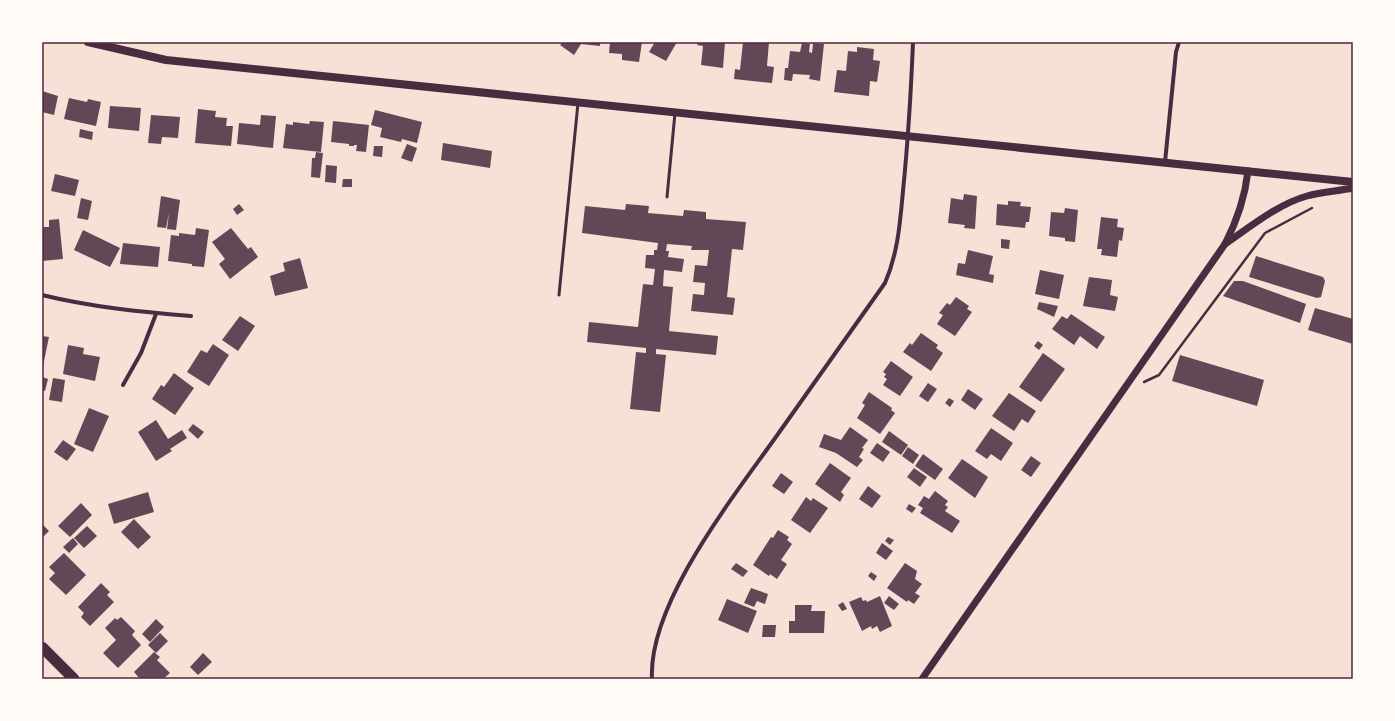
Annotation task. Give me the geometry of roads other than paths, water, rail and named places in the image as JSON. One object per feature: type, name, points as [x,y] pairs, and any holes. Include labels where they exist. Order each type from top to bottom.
[{"type":"highway","points":[[42,647],[74,679]]},
{"type":"main road","points":[[88,42],[166,60],[578,101],[1353,182]]},
{"type":"street","points":[[652,679],[654,654],[660,630],[698,547],[885,283],[893,265],[897,247],[908,135],[913,42]]},
{"type":"street","points":[[1165,162],[1176,52],[1179,42]]},
{"type":"street","points":[[922,679],[1224,244],[1235,224],[1247,187],[1248,171]]},
{"type":"street","points":[[1224,244],[1292,202],[1307,196],[1353,188]]},
{"type":"street","points":[[42,295],[66,301],[156,314],[191,316]]},
{"type":"street","points":[[123,385],[141,353],[156,314]]},
{"type":"lane","points":[[559,295],[578,101]]},
{"type":"lane","points":[[666,197],[676,112]]}]
